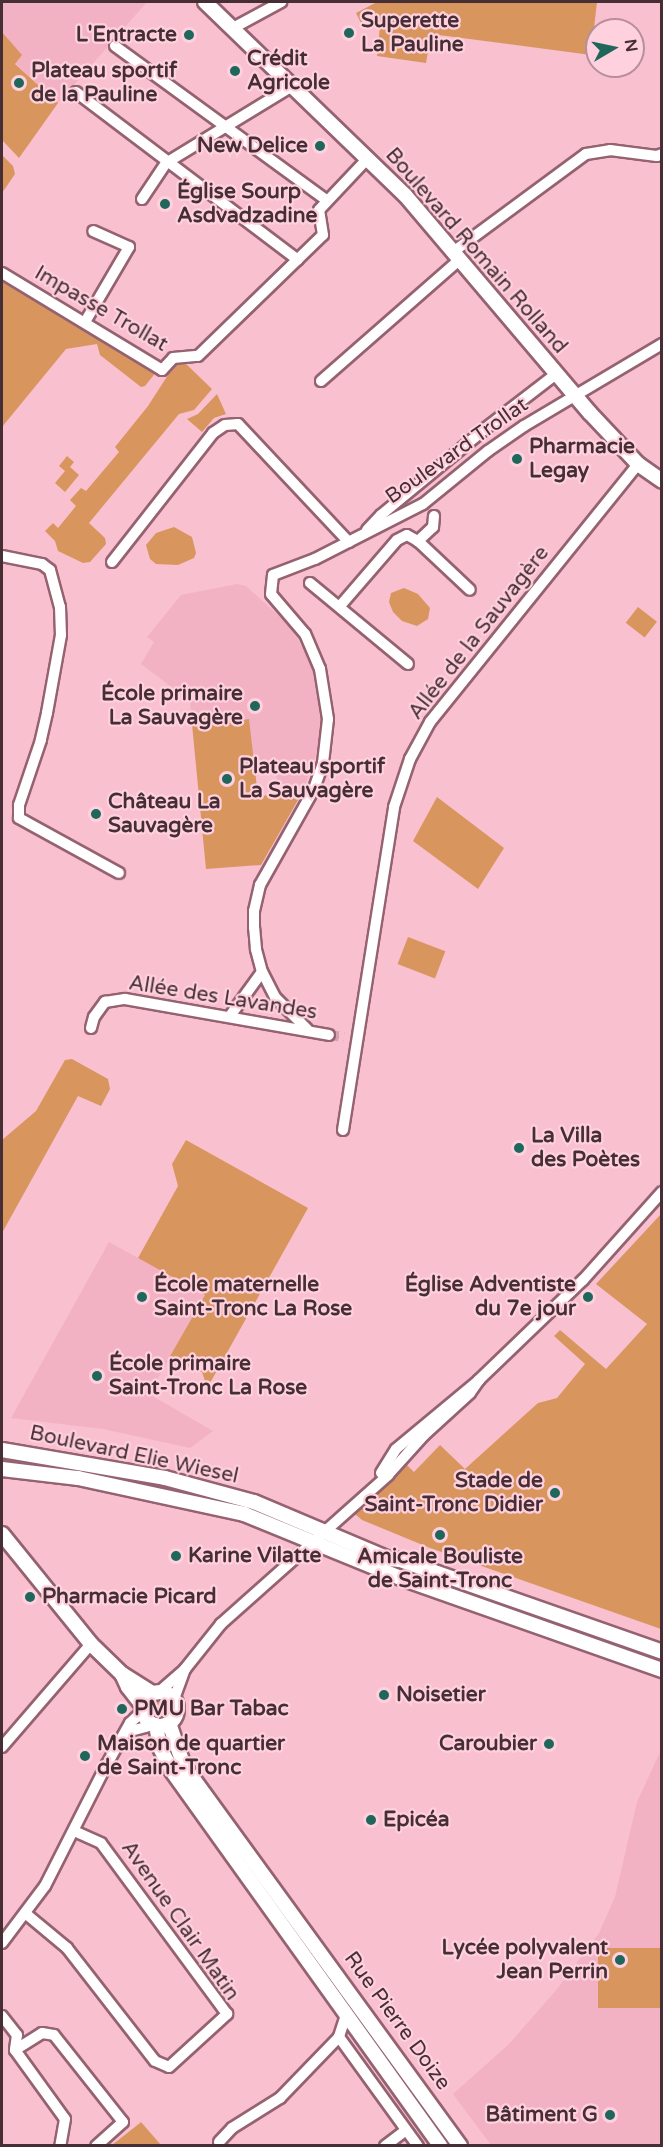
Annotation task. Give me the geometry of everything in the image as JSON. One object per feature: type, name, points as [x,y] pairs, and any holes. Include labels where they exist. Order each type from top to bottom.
[{"type":"street","name":"Boulevard Romain Rolland","points":[[205,2],[405,195],[575,396],[638,464],[662,481]]},
{"type":"street","points":[[233,28],[281,2]]},
{"type":"street","points":[[115,46],[224,128],[326,200],[367,159]]},
{"type":"street","points":[[142,200],[166,163],[292,86]]},
{"type":"street","points":[[76,92],[166,163],[298,260]]},
{"type":"street","points":[[321,381],[456,256],[586,154],[609,150],[657,156],[662,154]]},
{"type":"street","name":"Impasse Trollat","points":[[2,273],[162,370],[173,358],[198,356],[323,235],[319,210],[326,200]]},
{"type":"street","points":[[85,322],[129,247],[93,231]]},
{"type":"street","name":"Boulevard Trollat","points":[[307,1029],[275,997],[262,972],[254,928],[256,898],[260,885],[314,789],[323,763],[328,719],[320,669],[305,634],[271,594],[270,583],[273,575],[315,559],[423,504],[488,451],[662,344]]},
{"type":"street","name":"Boulevard Trollat","points":[[361,537],[381,515],[486,428],[556,374]]},
{"type":"street","points":[[112,562],[213,433],[225,425],[238,424],[349,542]]},
{"type":"street","name":"Allée de la Sauvagère","points":[[343,1130],[394,807],[410,759],[430,722],[638,464]]},
{"type":"street","points":[[418,541],[433,527],[435,495]]},
{"type":"street","points":[[423,504],[434,516]]},
{"type":"street","points":[[339,606],[397,540],[407,535],[418,541],[470,590]]},
{"type":"street","points":[[2,556],[42,564],[50,570],[60,608],[61,635],[47,713],[19,804],[19,818],[119,873]]},
{"type":"street","points":[[310,583],[408,664]]},
{"type":"street","points":[[230,1016],[262,972]]},
{"type":"street","name":"Allée des Lavandes","points":[[91,1028],[94,1017],[105,1002],[125,999],[307,1029],[329,1035]]},
{"type":"street","name":"Allée des Lavandes","points":[[344,1037],[356,1040]]},
{"type":"street","points":[[2,1943],[49,1879],[103,1771],[130,1723],[156,1692],[185,1669],[212,1633],[460,1403],[479,1380],[583,1280],[662,1192]]},
{"type":"street","name":"Boulevard Elie Wiesel","points":[[2,1450],[202,1487],[254,1502],[389,1559],[400,1560],[662,1652]]},
{"type":"street","name":"Boulevard Elie Wiesel","points":[[2,1469],[78,1478],[244,1514],[398,1577],[662,1670]]},
{"type":"street","points":[[2,1534],[91,1644],[122,1674],[174,1699]]},
{"type":"street","points":[[2,1747],[91,1644]]},
{"type":"street","points":[[127,1732],[160,1724],[177,1712],[174,1699],[185,1669]]},
{"type":"street","points":[[122,1674],[143,1708],[160,1724]]},
{"type":"street","name":"Rue Pierre Doize","points":[[160,1724],[184,1766],[460,2145]]},
{"type":"street","name":"Rue Pierre Doize","points":[[160,1724],[160,1748],[172,1771],[440,2145]]},
{"type":"street","name":"Avenue Clair Matin","points":[[25,1913],[68,1947],[155,2061],[169,2067],[227,2014],[101,1844],[74,1831]]},
{"type":"street","points":[[286,1932],[299,1922]]},
{"type":"street","points":[[219,2142],[232,2128],[280,2098],[339,2037],[346,2015]]},
{"type":"street","points":[[2,2016],[17,2035],[15,2050],[65,2119],[60,2145]]},
{"type":"street","points":[[15,2050],[42,2033],[54,2035],[123,2122],[96,2145]]},
{"type":"street","points":[[339,2037],[418,2145]]},
{"type":"street","points":[[385,2145],[406,2130]]},
{"type":"shaded area","points":[[2,2],[147,2],[58,103],[15,63],[8,38],[2,32]]},
{"type":"shaded area","points":[[377,2],[597,2],[595,18],[585,18],[585,54],[431,34],[426,63],[377,56],[380,26],[361,23],[356,13]]},
{"type":"shaded area","name":"Plateau sportif de la Pauline","points":[[2,32],[22,55],[15,64],[58,103],[19,158],[2,140]]},
{"type":"shaded area","points":[[2,155],[13,166],[15,174],[2,193]]},
{"type":"shaded area","points":[[2,276],[157,371],[145,386],[141,387],[100,355],[97,344],[66,349],[2,427]]},
{"type":"shaded area","points":[[177,361],[183,361],[212,389],[194,410],[179,414],[89,523],[105,538],[106,544],[90,562],[83,563],[58,551],[55,541],[45,531],[53,523],[58,528],[76,506],[70,500],[81,488],[86,491],[119,452],[115,447],[148,406]]},
{"type":"shaded area","points":[[217,394],[226,414],[214,418],[202,432],[187,419],[198,414]]},
{"type":"shaded area","points":[[67,456],[74,462],[70,467],[79,475],[65,492],[55,483],[65,471],[59,466]]},
{"type":"shaded area","points":[[174,527],[192,537],[196,553],[194,558],[178,565],[156,564],[150,559],[146,545],[156,533]]},
{"type":"shaded area","points":[[237,584],[246,586],[292,628],[310,662],[318,687],[321,717],[318,750],[302,793],[278,795],[275,762],[254,764],[248,719],[222,722],[220,711],[191,714],[190,701],[141,664],[154,642],[147,637],[181,595]]},
{"type":"shaded area","points":[[404,588],[418,594],[430,608],[428,619],[417,626],[402,621],[393,612],[389,602],[391,593]]},
{"type":"shaded area","points":[[638,607],[657,622],[645,638],[626,623]]},
{"type":"shaded area","name":"Plateau sportif La Sauvagère","points":[[221,711],[222,722],[249,719],[258,796],[302,793],[261,865],[206,869],[191,714]]},
{"type":"shaded area","points":[[437,797],[504,848],[478,889],[413,841]]},
{"type":"shaded area","points":[[408,937],[445,951],[435,978],[398,964]]},
{"type":"shaded area","points":[[72,1059],[108,1079],[110,1089],[101,1106],[78,1096],[2,1233],[2,1140],[36,1111],[65,1060]]},
{"type":"shaded area","points":[[186,1140],[308,1208],[210,1383],[205,1381],[202,1372],[169,1358],[205,1295],[138,1258],[178,1186],[172,1164]]},
{"type":"shaded area","name":"Stade de Saint-Tronc Didier","points":[[661,1214],[661,1629],[430,1548],[362,1520],[355,1514],[407,1465],[414,1472],[440,1445],[465,1469],[538,1403],[557,1398],[585,1364],[554,1336],[560,1330],[606,1369],[647,1324],[596,1284]]},
{"type":"shaded area","name":"École primaire Saint-Tronc La Rose","points":[[109,1242],[205,1295],[149,1394],[213,1431],[190,1448],[103,1429],[11,1418]]},
{"type":"shaded area","points":[[157,1701],[163,1701],[168,1709],[166,1715],[157,1717],[152,1712],[152,1706]]},
{"type":"shaded area","name":"Lycée polyvalent Jean Perrin","points":[[661,1750],[661,2145],[491,2145],[453,2094],[509,2044],[558,1988],[599,1933],[615,1897],[637,1802]]},
{"type":"shaded area","points":[[598,1948],[661,1948],[661,2008],[598,2008]]},
{"type":"shaded area","points":[[140,2123],[161,2145],[112,2145]]},
{"type":"tunnel","points":[[329,1035],[344,1037]]},
{"type":"place","name":"Superette La Pauline","points":[[349,33]]},
{"type":"place","name":"L'Entracte","points":[[189,35]]},
{"type":"place","name":"Crédit Agricole","points":[[235,71]]},
{"type":"place","name":"Plateau sportif de la Pauline","points":[[19,83]]},
{"type":"place","name":"New Delice","points":[[320,146]]},
{"type":"place","name":"Église Sourp Asdvadzadine","points":[[165,204]]},
{"type":"place","name":"Pharmacie Legay","points":[[517,459]]},
{"type":"place","name":"École primaire La Sauvagère","points":[[255,706]]},
{"type":"place","name":"Plateau sportif La Sauvagère","points":[[227,779]]},
{"type":"place","name":"Château La Sauvagère","points":[[96,814]]},
{"type":"place","name":"La Villa des Poètes","points":[[519,1148]]},
{"type":"place","name":"École maternelle Saint-Tronc La Rose","points":[[142,1297]]},
{"type":"place","name":"Église Adventiste du 7e jour","points":[[588,1297]]},
{"type":"place","name":"École primaire Saint-Tronc La Rose","points":[[97,1376]]},
{"type":"place","name":"Stade de Saint-Tronc Didier","points":[[555,1493]]},
{"type":"place","name":"Amicale Bouliste de Saint-Tronc","points":[[440,1535]]},
{"type":"place","name":"Karine Vilatte","points":[[176,1556]]},
{"type":"place","name":"Pharmacie Picard","points":[[30,1597]]},
{"type":"place","name":"Noisetier","points":[[384,1695]]},
{"type":"place","name":"PMU Bar Tabac","points":[[122,1709]]},
{"type":"place","name":"Caroubier","points":[[549,1744]]},
{"type":"place","name":"Maison de quartier de Saint-Tronc","points":[[85,1756]]},
{"type":"place","name":"Epicéa","points":[[371,1820]]},
{"type":"place","name":"Lycée polyvalent Jean Perrin","points":[[620,1960]]},
{"type":"place","name":"Bâtiment G","points":[[610,2115]]}]
